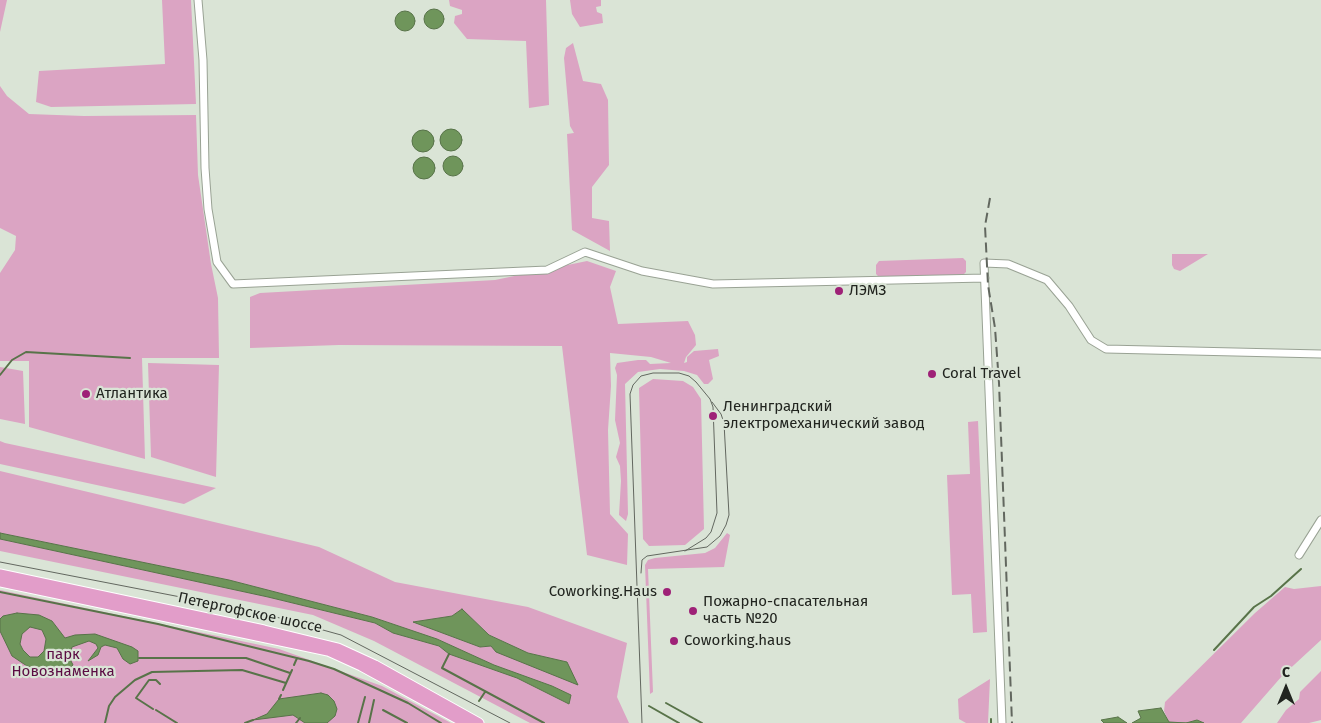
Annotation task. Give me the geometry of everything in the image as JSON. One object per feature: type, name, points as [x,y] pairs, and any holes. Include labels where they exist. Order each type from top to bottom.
[{"type":"main road","name":"Петергофское шоссе","points":[[0,574],[272,631],[338,648],[375,665],[479,723]]},
{"type":"main road","name":"Петергофское шоссе","points":[[0,582],[328,652],[361,666],[465,723]]},
{"type":"street","points":[[198,0],[203,60],[205,168],[208,209],[217,262],[233,284],[547,270],[585,252],[642,271],[713,284],[984,278]]},
{"type":"street","points":[[1002,723],[984,262],[997,262],[1014,266],[1046,280],[1070,306],[1091,340],[1106,349],[1321,354]]},
{"type":"street","points":[[1299,555],[1321,520]]},
{"type":"green space","points":[[0,0],[7,0],[0,32]]},
{"type":"green space","points":[[162,0],[191,0],[196,104],[51,107],[36,102],[39,71],[165,64]]},
{"type":"green space","points":[[449,0],[546,0],[549,105],[529,108],[526,41],[467,39],[454,23],[455,16],[462,14],[462,10],[450,6]]},
{"type":"green space","points":[[570,0],[601,0],[601,6],[596,7],[597,12],[602,14],[603,23],[580,27],[572,14]]},
{"type":"green space","points":[[573,43],[583,81],[601,84],[608,100],[609,165],[592,187],[592,218],[609,221],[610,251],[572,230],[567,134],[574,133],[570,126],[564,58],[566,48]]},
{"type":"green space","points":[[0,86],[7,96],[29,114],[84,116],[196,115],[198,175],[218,298],[219,358],[142,358],[145,459],[29,427],[29,361],[0,361],[0,273],[15,250],[16,236],[0,228]]},
{"type":"green space","points":[[1172,254],[1208,254],[1180,271],[1174,269],[1172,265]]},
{"type":"green space","points":[[963,258],[966,261],[966,272],[963,275],[879,277],[876,274],[876,265],[879,261]]},
{"type":"green space","points":[[587,261],[616,271],[610,287],[618,324],[688,321],[695,335],[696,345],[686,357],[684,363],[687,362],[687,357],[694,351],[718,349],[719,356],[709,360],[713,379],[708,384],[704,384],[697,375],[684,371],[660,369],[638,372],[625,384],[628,514],[626,521],[619,515],[621,481],[620,466],[616,457],[620,443],[615,420],[617,375],[615,368],[617,363],[638,360],[646,360],[650,364],[671,363],[651,357],[610,353],[611,386],[608,430],[610,514],[628,534],[627,565],[587,555],[562,346],[339,345],[250,348],[250,297],[260,293],[495,280]]},
{"type":"green space","points":[[148,363],[219,365],[216,477],[151,457]]},
{"type":"green space","points":[[0,367],[23,371],[25,424],[0,419]]},
{"type":"green space","points":[[653,379],[683,381],[693,387],[701,399],[704,529],[685,545],[649,546],[643,539],[639,388]]},
{"type":"green space","points":[[978,421],[987,632],[973,633],[971,594],[952,595],[947,475],[970,474],[968,422]]},
{"type":"green space","points":[[0,441],[216,488],[184,504],[0,464]]},
{"type":"green space","points":[[0,471],[319,547],[395,582],[528,607],[627,643],[617,697],[629,723],[530,723],[374,641],[313,615],[0,551],[0,539],[268,597],[375,623],[393,633],[439,646],[449,654],[517,678],[569,704],[571,695],[494,665],[437,639],[372,617],[229,580],[0,533]],"holes":[[[462,610],[489,635],[528,653],[567,662],[547,672],[491,646],[480,647],[414,622],[452,616]]]},
{"type":"green space","points":[[727,533],[730,535],[724,567],[648,569],[653,692],[650,694],[645,565],[648,560],[655,558],[705,553],[715,548]]},
{"type":"green space","points":[[1321,586],[1321,640],[1282,676],[1241,723],[1204,723],[1197,720],[1187,723],[1169,722],[1164,711],[1165,702],[1255,613],[1285,587],[1294,589]]},
{"type":"green space","name":"парк Новознаменка","points":[[0,590],[279,649],[382,686],[451,723],[0,723]]},
{"type":"green space","points":[[1321,671],[1321,720],[1309,723],[1277,723],[1286,710],[1299,699],[1300,692]]},
{"type":"green space","points":[[990,679],[988,723],[966,723],[959,719],[958,699]]},
{"type":"shaded area","points":[[430,9],[438,9],[444,15],[444,23],[438,29],[430,29],[424,23],[424,15]]},
{"type":"shaded area","points":[[405,11],[412,14],[415,21],[412,28],[405,31],[398,28],[395,21],[398,14]]},
{"type":"shaded area","points":[[451,129],[461,136],[462,140],[455,150],[451,151],[441,144],[440,140],[447,130]]},
{"type":"shaded area","points":[[423,130],[431,133],[434,141],[431,149],[423,152],[415,149],[412,141],[415,133]]},
{"type":"shaded area","points":[[449,156],[457,156],[463,162],[463,170],[457,176],[449,176],[443,170],[443,162]]},
{"type":"shaded area","points":[[424,157],[432,160],[435,168],[432,176],[424,179],[416,176],[413,168],[416,160]]},
{"type":"shaded area","points":[[0,533],[229,580],[372,617],[437,639],[494,665],[552,686],[571,695],[569,704],[517,678],[449,654],[439,646],[393,633],[375,623],[268,597],[0,539]]},
{"type":"shaded area","points":[[462,609],[489,635],[528,653],[567,662],[578,685],[496,652],[491,646],[480,647],[413,622],[452,616]]},
{"type":"shaded area","points":[[17,613],[39,615],[52,621],[65,638],[75,635],[95,634],[132,647],[138,651],[138,661],[130,664],[123,659],[117,648],[105,645],[101,647],[98,655],[88,661],[98,648],[96,644],[89,641],[72,647],[69,657],[73,665],[69,669],[44,671],[27,666],[12,656],[0,631],[0,619],[3,616]],"holes":[[[30,627],[42,630],[46,639],[44,651],[38,657],[30,657],[20,644],[22,634]]]},
{"type":"shaded area","points":[[321,693],[328,695],[334,701],[337,709],[335,716],[327,723],[305,723],[293,715],[253,720],[267,714],[279,699]]},
{"type":"shaded area","points":[[1161,708],[1169,722],[1186,723],[1132,723],[1141,718],[1138,711]]},
{"type":"shaded area","points":[[1118,717],[1127,723],[1104,723],[1101,720]]},
{"type":"shaded area","points":[[1197,720],[1204,723],[1186,723]]},
{"type":"waterway","points":[[0,375],[12,360],[26,352],[130,358]]},
{"type":"waterway","points":[[1214,650],[1254,607],[1271,596],[1301,569]]},
{"type":"waterway","points":[[0,592],[158,624],[309,661],[334,669],[408,703],[441,723]]},
{"type":"waterway","points":[[449,654],[442,668],[544,723]]},
{"type":"waterway","points":[[139,658],[246,658],[290,673]]},
{"type":"waterway","points":[[294,665],[297,658]]},
{"type":"waterway","points":[[105,723],[109,706],[115,697],[135,680],[152,672],[242,670],[286,683]]},
{"type":"waterway","points":[[283,690],[292,670]]},
{"type":"waterway","points":[[153,709],[136,698],[149,680],[156,680],[160,684]]},
{"type":"waterway","points":[[479,701],[485,692]]},
{"type":"waterway","points":[[279,699],[281,695]]},
{"type":"waterway","points":[[358,723],[365,697]]},
{"type":"waterway","points":[[369,723],[374,700]]},
{"type":"waterway","points":[[666,703],[702,723]]},
{"type":"waterway","points":[[649,706],[679,723]]},
{"type":"waterway","points":[[156,710],[177,723]]},
{"type":"waterway","points":[[383,710],[407,723]]},
{"type":"waterway","points":[[296,723],[300,718]]},
{"type":"waterway","points":[[245,723],[253,720]]},
{"type":"tram line","points":[[642,723],[630,394],[633,385],[641,376],[653,373],[679,373],[689,376],[710,399],[713,407],[717,513],[711,532],[706,538],[685,551]]},
{"type":"tram line","points":[[641,573],[642,560],[647,556],[707,547],[720,536],[726,525],[729,515],[724,423],[721,414],[712,402]]},
{"type":"tram line","points":[[0,562],[258,612],[341,635],[510,723]]},
{"type":"railway","points":[[990,198],[985,226],[988,285],[995,328],[999,383],[1012,723]]},
{"type":"place","name":"ЛЭМЗ","points":[[839,291]]},
{"type":"place","name":"Coral Travel","points":[[932,374]]},
{"type":"place","name":"Атлантика","points":[[86,394]]},
{"type":"place","name":"Ленинградский электромеханический завод","points":[[713,416]]},
{"type":"place","name":"Coworking.Haus","points":[[667,592]]},
{"type":"place","name":"Пожарно-спасательная часть №20","points":[[693,611]]},
{"type":"place","name":"Coworking.haus","points":[[674,641]]}]
